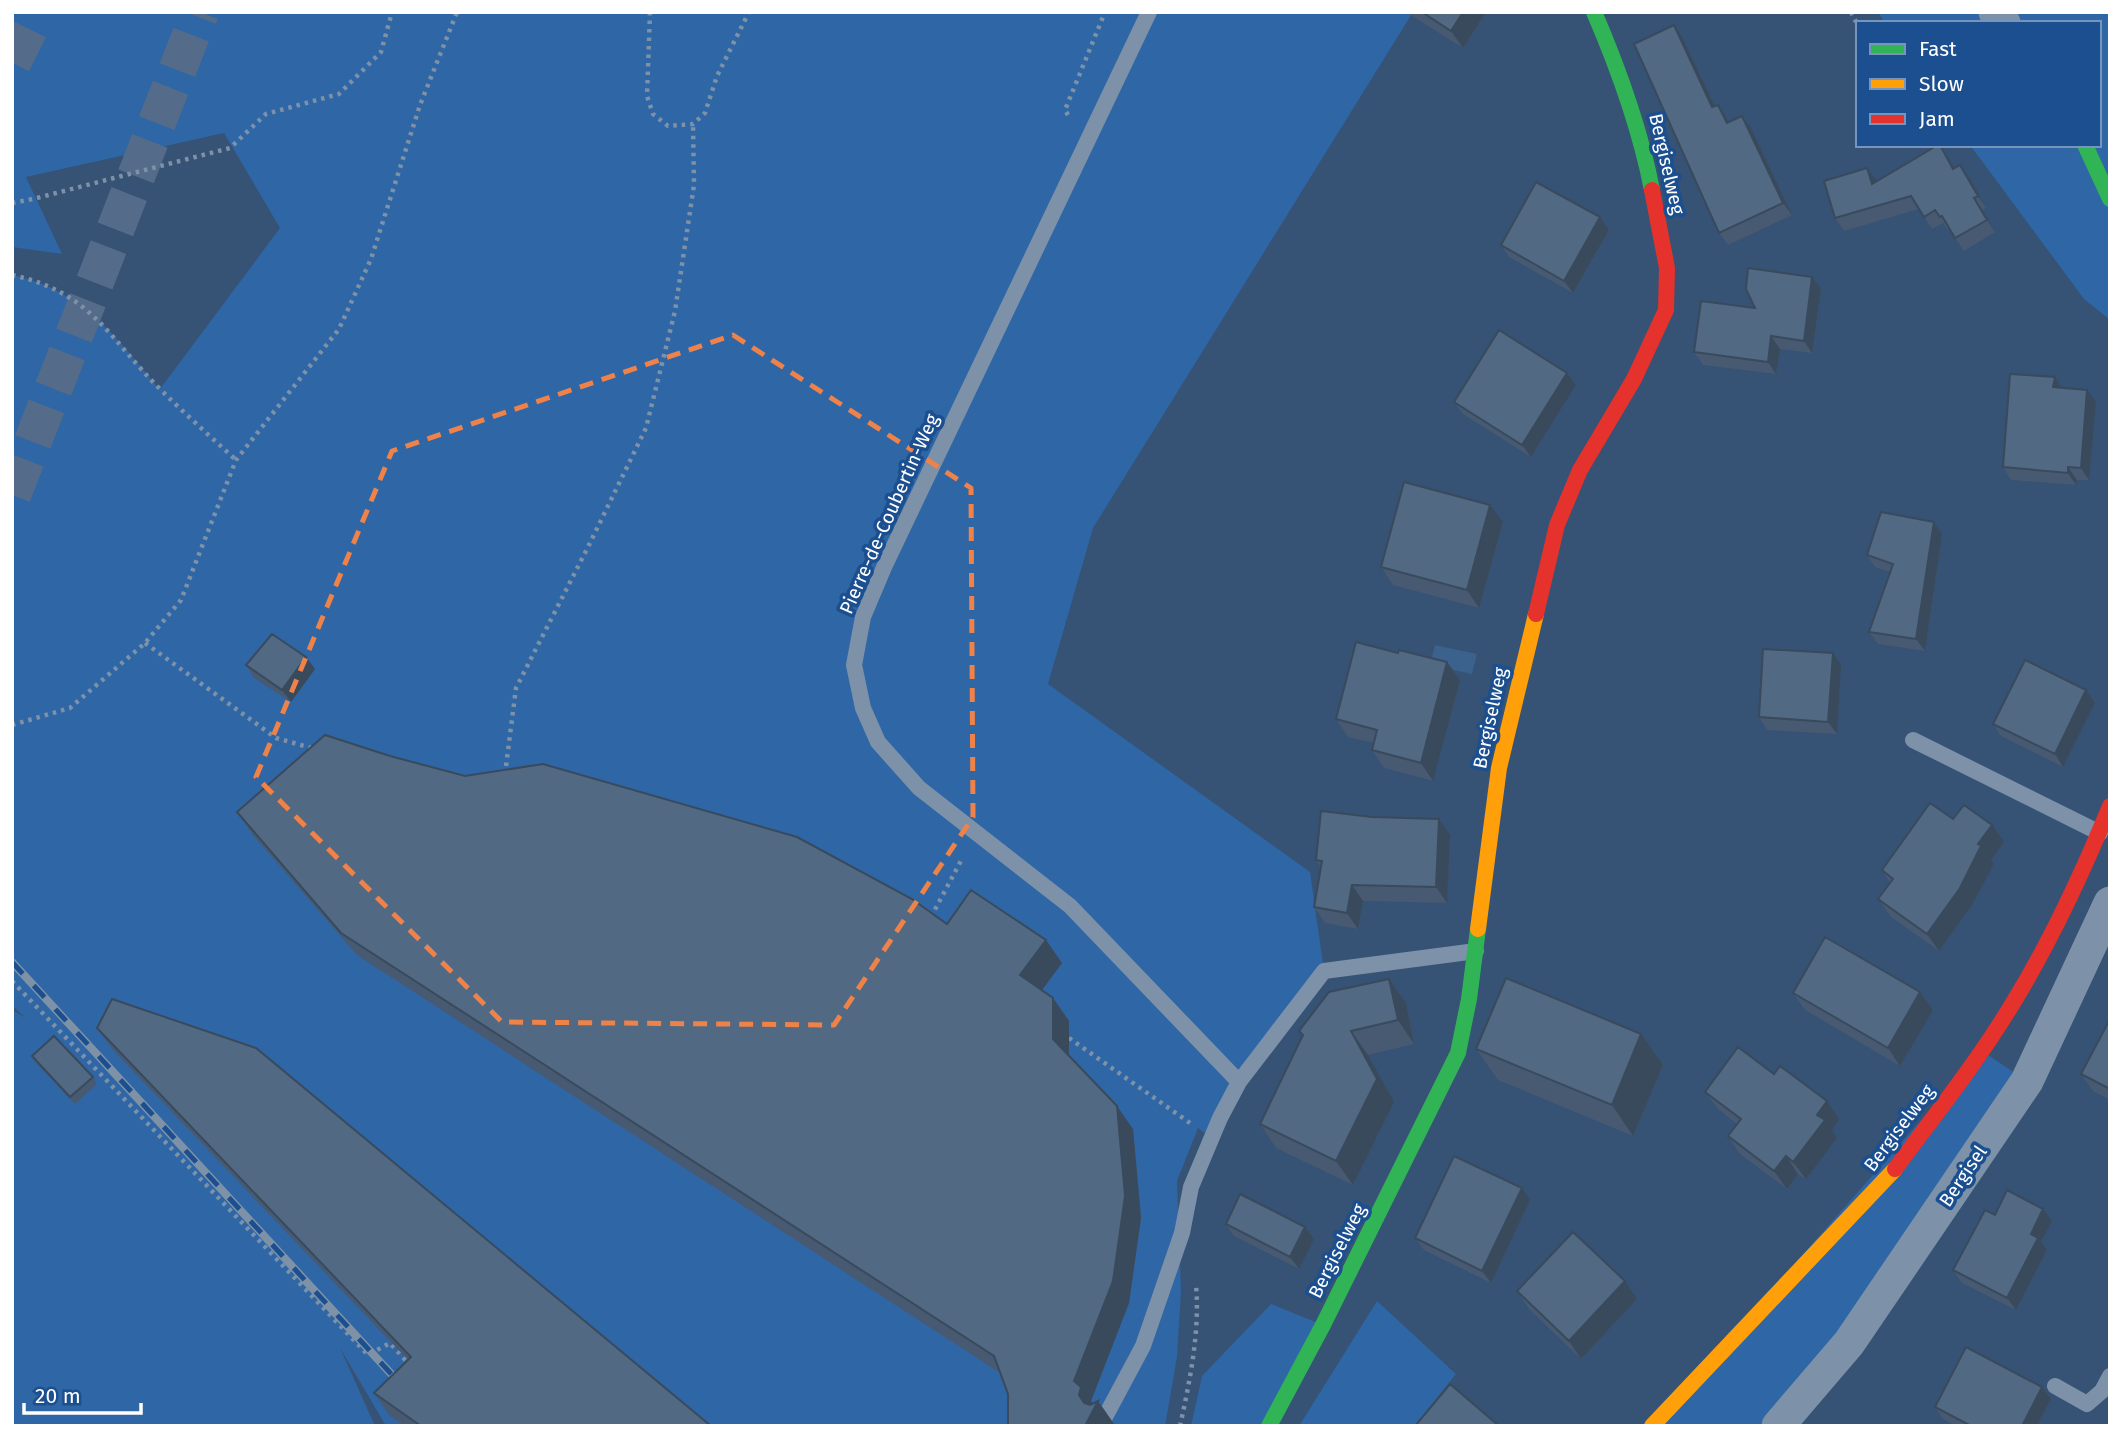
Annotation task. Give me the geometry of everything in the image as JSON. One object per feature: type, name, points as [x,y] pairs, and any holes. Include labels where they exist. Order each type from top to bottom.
[{"type":"street","name":"Bergiselweg","points":[[1269,1426],[1323,1325],[1452,1066],[1466,1019],[1499,768],[1557,525],[1580,470],[1654,340],[1668,298],[1667,268],[1646,158],[1623,80],[1594,12]]},
{"type":"street","points":[[2086,147],[2110,199]]},
{"type":"street","name":"Bergiselweg","points":[[1652,1426],[1892,1174],[1982,1051],[2014,1002],[2078,883],[2110,806]]},
{"type":"street","name":"Bergisel","points":[[1778,1426],[1849,1343],[2027,1082],[2110,903]]},
{"type":"lane","name":"Pierre-de-Coubertin-Weg","points":[[1149,12],[885,565],[863,617],[854,665],[863,708],[878,742],[919,788],[1070,906],[1239,1082]]},
{"type":"lane","points":[[1913,740],[2099,834]]},
{"type":"lane","points":[[1105,1417],[1143,1346],[1182,1233],[1191,1187],[1211,1138],[1239,1082],[1324,971],[1476,951]]},
{"type":"lane","points":[[2055,1386],[2087,1404],[2102,1391],[2110,1376]]},
{"type":"path","points":[[12,203],[33,200],[230,148],[266,114],[339,94],[381,52],[392,12]]},
{"type":"path","points":[[12,725],[70,708],[145,643],[181,600],[236,460],[340,329],[371,259],[420,105],[457,12]]},
{"type":"path","points":[[650,12],[647,96],[653,114],[668,126],[693,124],[705,113],[717,76],[749,12]]},
{"type":"path","points":[[1086,142],[1065,110],[1105,12]]},
{"type":"path","points":[[1851,12],[1856,22]]},
{"type":"path","points":[[506,766],[516,688],[589,547],[646,428],[675,311],[691,210],[694,185],[693,124]]},
{"type":"path","points":[[12,275],[69,296],[97,317],[160,389],[236,460]]},
{"type":"path","points":[[145,643],[276,738],[315,750]]},
{"type":"path","points":[[928,922],[976,832]]},
{"type":"path","points":[[12,981],[368,1356],[390,1343],[416,1372]]},
{"type":"path","points":[[1069,1038],[1211,1138]]},
{"type":"path","points":[[1180,1426],[1190,1380],[1198,1307],[1194,1264],[1182,1233]]},
{"type":"highlighted area","points":[[733,335],[971,488],[973,817],[834,1025],[502,1022],[256,777],[392,451]]},
{"type":"shaded area","points":[[12,12],[1413,12],[1093,528],[1048,684],[1310,872],[1324,971],[1272,1041],[1211,1138],[1198,1128],[1177,1181],[1181,1291],[1177,1357],[1165,1426],[386,1426],[340,1348],[375,1426],[12,1426],[12,1010],[26,1018],[12,1006],[12,275],[37,282],[79,304],[112,334],[160,389],[280,228],[224,133],[26,177],[62,254],[12,247]]},
{"type":"shaded area","points":[[1878,12],[2110,12],[2110,320],[2084,299],[1971,147],[2101,147],[2101,21],[1884,21]]},
{"type":"shaded area","points":[[1435,645],[1477,654],[1472,674],[1430,665]]},
{"type":"shaded area","points":[[1982,1051],[2027,1081],[1778,1426],[1652,1426]]},
{"type":"shaded area","points":[[1377,1301],[1456,1374],[1415,1426],[1299,1426]]},
{"type":"shaded area","points":[[1271,1304],[1323,1325],[1269,1426],[1191,1426],[1202,1376]]},
{"type":"building","points":[[1422,12],[1463,12],[1451,31]]},
{"type":"building","points":[[1674,25],[1712,107],[1718,105],[1727,123],[1742,116],[1783,203],[1719,233],[1634,44]]},
{"type":"building","points":[[1935,147],[1941,147],[1953,169],[1960,165],[1978,196],[1974,198],[1987,220],[1955,238],[1942,216],[1935,210],[1924,217],[1911,196],[1835,218],[1824,181],[1867,168],[1872,184]]},
{"type":"building","points":[[1536,182],[1600,217],[1564,281],[1501,245]]},
{"type":"building","points":[[1748,268],[1812,277],[1804,341],[1771,336],[1768,362],[1694,352],[1701,301],[1755,308],[1746,289]]},
{"type":"building","points":[[1499,330],[1567,373],[1522,445],[1454,402]]},
{"type":"building","points":[[2010,374],[2055,377],[2053,387],[2087,390],[2081,468],[2068,467],[2068,473],[2003,467]]},
{"type":"building","points":[[1404,482],[1490,505],[1467,590],[1381,567]]},
{"type":"building","points":[[1881,512],[1934,522],[1916,639],[1869,632],[1893,564],[1867,555]]},
{"type":"building","points":[[272,634],[306,657],[282,690],[246,665]]},
{"type":"building","points":[[1356,642],[1447,662],[1421,763],[1372,750],[1377,730],[1336,719]]},
{"type":"building","points":[[1763,649],[1833,653],[1828,722],[1759,717]]},
{"type":"building","points":[[2025,660],[2086,690],[2055,754],[1993,724]]},
{"type":"building","points":[[325,735],[465,776],[543,764],[797,837],[912,899],[947,924],[971,890],[1046,940],[1020,975],[1053,998],[1053,1039],[1117,1106],[1125,1196],[1113,1281],[1074,1381],[1081,1387],[1079,1395],[1084,1403],[1090,1405],[1098,1401],[1085,1426],[1008,1426],[1008,1394],[994,1356],[341,933],[237,812]]},
{"type":"building","points":[[1930,803],[1953,819],[1964,805],[1992,825],[1978,844],[1981,846],[1960,888],[1927,934],[1878,899],[1893,879],[1882,870]]},
{"type":"building","points":[[1321,811],[1372,817],[1439,819],[1436,887],[1352,885],[1347,913],[1314,907],[1322,861],[1316,860]]},
{"type":"building","points":[[1825,937],[1920,992],[1888,1048],[1793,993]]},
{"type":"building","points":[[1506,978],[1641,1034],[1612,1105],[1476,1049]]},
{"type":"building","points":[[1389,979],[1398,1020],[1351,1031],[1377,1079],[1336,1161],[1260,1124],[1303,1035],[1299,1031],[1329,992]]},
{"type":"building","points":[[112,999],[256,1048],[711,1426],[421,1426],[374,1393],[411,1357],[97,1028]]},
{"type":"building","points":[[2110,1019],[2110,1089],[2081,1074]]},
{"type":"building","points":[[54,1036],[93,1077],[70,1097],[32,1056]]},
{"type":"building","points":[[1738,1047],[1774,1074],[1780,1066],[1827,1101],[1817,1115],[1825,1120],[1793,1162],[1786,1156],[1774,1171],[1728,1136],[1741,1119],[1705,1092]]},
{"type":"building","points":[[1454,1156],[1522,1188],[1482,1271],[1415,1238]]},
{"type":"building","points":[[2007,1190],[2043,1209],[2031,1234],[2038,1238],[2007,1298],[1953,1270],[1985,1210],[1995,1215]]},
{"type":"building","points":[[1240,1194],[1305,1227],[1290,1257],[1226,1224]]},
{"type":"building","points":[[1573,1232],[1625,1281],[1569,1341],[1517,1291]]},
{"type":"building","points":[[1966,1347],[2042,1387],[2022,1426],[1971,1426],[1935,1407]]},
{"type":"building","points":[[1450,1384],[1499,1426],[1415,1426]]},
{"type":"tunnel","points":[[12,63],[37,12]]},
{"type":"tunnel","points":[[12,495],[200,12]]},
{"type":"railway","points":[[12,962],[406,1390]]},
{"type":"traffic: fast","points":[[1594,12],[1628,100],[1652,190]]},
{"type":"traffic: fast","points":[[2086,147],[2110,199]]},
{"type":"traffic: fast","points":[[1269,1426],[1323,1325],[1458,1053],[1469,999],[1478,929]]},
{"type":"traffic: slow","points":[[1478,929],[1499,768],[1536,614]]},
{"type":"traffic: slow","points":[[1652,1426],[1895,1169]]},
{"type":"traffic: jam","points":[[1536,614],[1557,525],[1580,470],[1634,379],[1666,310],[1667,268],[1652,190]]},
{"type":"traffic: jam","points":[[1895,1169],[1971,1067],[2027,980],[2065,907],[2110,806]]}]
